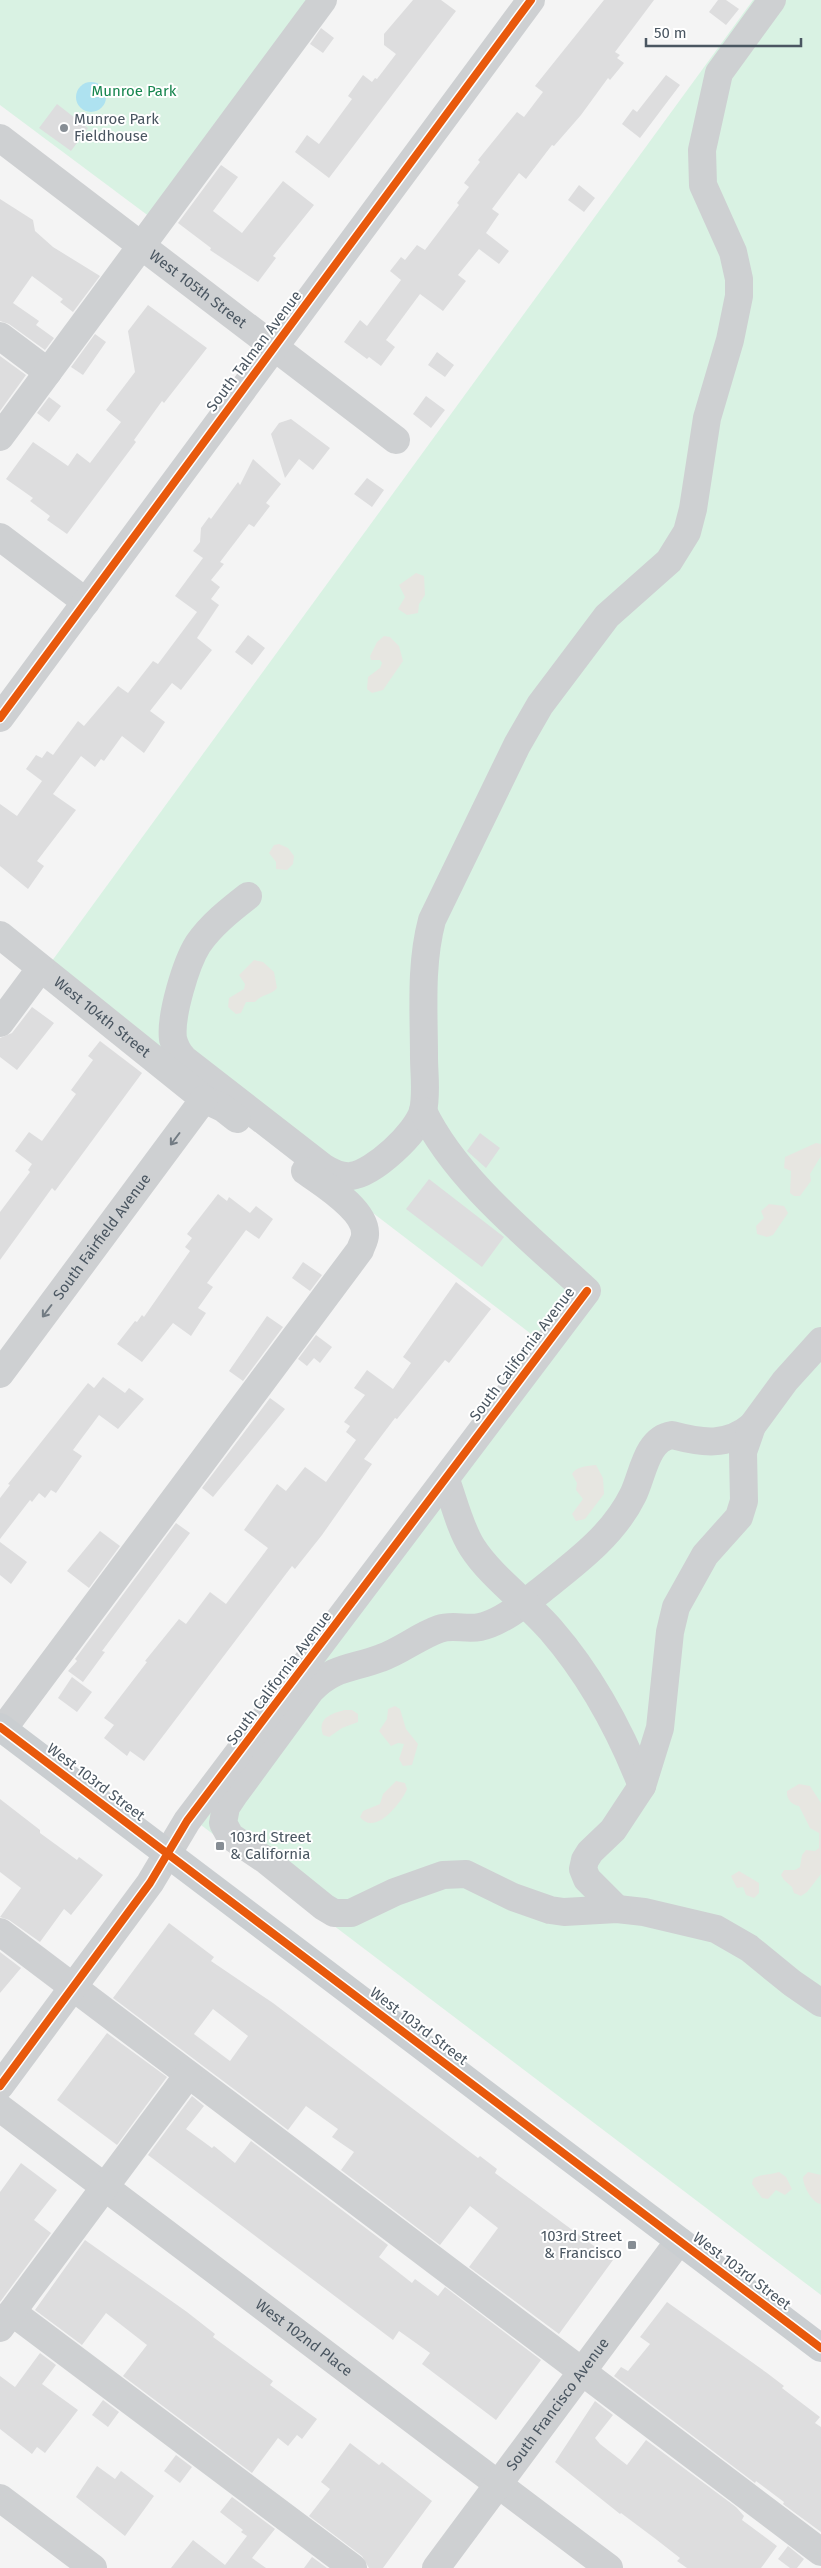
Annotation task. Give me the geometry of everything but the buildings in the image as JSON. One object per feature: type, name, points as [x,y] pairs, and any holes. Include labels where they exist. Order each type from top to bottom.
[{"type":"main road","name":"West 103rd Street","points":[[1,1728],[821,2348]]},
{"type":"street","points":[[0,437],[323,0]]},
{"type":"street","name":"South Talman Avenue","points":[[0,718],[531,0]]},
{"type":"street","points":[[248,896],[216,923],[194,952],[174,1018],[173,1039],[179,1054],[322,1167],[343,1176],[361,1174],[384,1159],[403,1140],[423,1110],[425,962],[428,937],[437,906],[500,783],[517,745],[540,705],[607,616],[669,561],[682,542],[691,520],[707,418],[730,340],[739,296],[739,279],[734,252],[703,185],[702,150],[719,74],[772,0]]},
{"type":"street","name":"West 105th Street","points":[[0,138],[396,440]]},
{"type":"street","points":[[0,336],[48,372]]},
{"type":"street","points":[[0,537],[86,602]]},
{"type":"street","name":"West 104th Street","points":[[0,935],[204,1099],[223,1108],[347,1202],[361,1218],[365,1234],[360,1250],[1,1728]]},
{"type":"street","points":[[0,1023],[40,968]]},
{"type":"street","name":"South Fairfield Avenue","points":[[0,1374],[204,1099]]},
{"type":"street","name":"South California Avenue","points":[[0,2086],[150,1883],[187,1822],[587,1291],[484,1194],[456,1163],[432,1129],[423,1110]]},
{"type":"street","points":[[821,1341],[785,1381],[752,1426],[741,1435],[723,1442],[672,1435],[664,1436],[658,1441],[648,1458],[633,1495],[608,1533],[525,1602],[507,1614],[481,1627],[442,1628],[383,1658],[348,1666],[322,1678],[234,1795],[226,1807],[223,1823],[230,1836],[288,1876],[324,1907],[342,1914],[362,1909],[395,1892],[442,1875],[474,1876],[513,1896],[550,1910],[564,1912],[617,1909],[644,1912],[716,1930],[749,1948],[792,1983],[821,2003]]},
{"type":"street","points":[[617,1909],[587,1879],[583,1869],[585,1860],[590,1852],[613,1830],[642,1786],[660,1728],[670,1632],[676,1607],[705,1555],[739,1517],[744,1501],[742,1452],[752,1426]]},
{"type":"street","points":[[446,1480],[472,1547],[496,1575],[552,1631],[602,1702],[623,1740],[642,1786]]},
{"type":"street","points":[[0,1932],[821,2552]]},
{"type":"street","points":[[188,2075],[6,2320],[353,2568]]},
{"type":"street","name":"West 102nd Place","points":[[0,2108],[609,2568]]},
{"type":"street","name":"South Francisco Avenue","points":[[436,2568],[679,2241]]},
{"type":"street","points":[[0,2498],[93,2568]]},
{"type":"green space","name":"Munroe Park","points":[[0,0],[315,0],[154,220],[0,105]]},
{"type":"green space","points":[[753,0],[821,0],[821,2295],[201,1825],[552,1350],[49,965]]},
{"type":"sand","points":[[416,573],[424,576],[425,595],[419,604],[418,613],[407,615],[398,609],[405,597],[399,585]]},
{"type":"sand","points":[[384,636],[390,637],[399,646],[403,661],[383,690],[372,693],[367,689],[368,677],[380,668],[382,663],[380,660],[371,660],[370,656],[377,642]]},
{"type":"sand","points":[[279,844],[288,848],[294,856],[293,864],[287,870],[276,869],[276,862],[269,853],[274,845]]},
{"type":"sand","points":[[254,960],[263,962],[274,972],[277,988],[260,997],[255,1002],[246,1002],[241,1013],[236,1014],[228,1007],[229,998],[244,989],[245,984],[239,975]]},
{"type":"sand","points":[[816,1143],[821,1144],[821,1156],[810,1174],[811,1181],[800,1196],[794,1196],[790,1193],[791,1171],[784,1168],[785,1157]]},
{"type":"sand","points":[[769,1204],[784,1206],[788,1213],[773,1235],[767,1237],[757,1234],[756,1226],[764,1218],[761,1211]]},
{"type":"sand","points":[[596,1465],[603,1478],[604,1494],[585,1519],[576,1521],[572,1514],[583,1499],[576,1490],[577,1483],[572,1474],[579,1468]]},
{"type":"sand","points":[[395,1706],[400,1709],[406,1729],[418,1744],[412,1765],[403,1766],[399,1759],[404,1744],[398,1743],[391,1746],[379,1731],[387,1719],[388,1709]]},
{"type":"sand","points":[[344,1710],[352,1710],[358,1714],[358,1722],[342,1728],[329,1737],[323,1735],[322,1724],[326,1718]]},
{"type":"sand","points":[[396,1781],[405,1783],[407,1789],[394,1809],[373,1823],[366,1822],[360,1817],[363,1811],[380,1804],[383,1794]]},
{"type":"sand","points":[[799,1784],[810,1786],[821,1803],[821,1874],[807,1892],[801,1896],[794,1893],[792,1887],[781,1875],[784,1870],[795,1870],[800,1867],[802,1855],[806,1850],[815,1851],[819,1848],[819,1833],[810,1828],[799,1806],[792,1803],[787,1797],[787,1791]]},
{"type":"sand","points":[[739,1871],[759,1883],[759,1893],[754,1898],[746,1895],[743,1887],[737,1888],[731,1876]]},
{"type":"sand","points":[[779,2172],[786,2177],[792,2189],[785,2195],[776,2190],[768,2199],[762,2198],[752,2184],[753,2179],[758,2176]]},
{"type":"sand","points":[[808,2172],[821,2175],[821,2204],[814,2201],[805,2185],[803,2177]]},
{"type":"water","points":[[91,82],[97,83],[105,91],[105,103],[97,111],[91,112],[85,111],[77,103],[76,97],[77,91],[85,83]]},
{"type":"cycle path","points":[[0,718],[531,0]]},
{"type":"cycle path","points":[[0,2086],[150,1883],[187,1821],[587,1291]]},
{"type":"cycle path","points":[[0,1727],[821,2348]]},
{"type":"place","name":"Munroe Park Fieldhouse","points":[[64,128]]},
{"type":"place","name":"103rd Street & California","points":[[220,1846]]},
{"type":"place","name":"103rd Street & Francisco","points":[[632,2245]]}]
